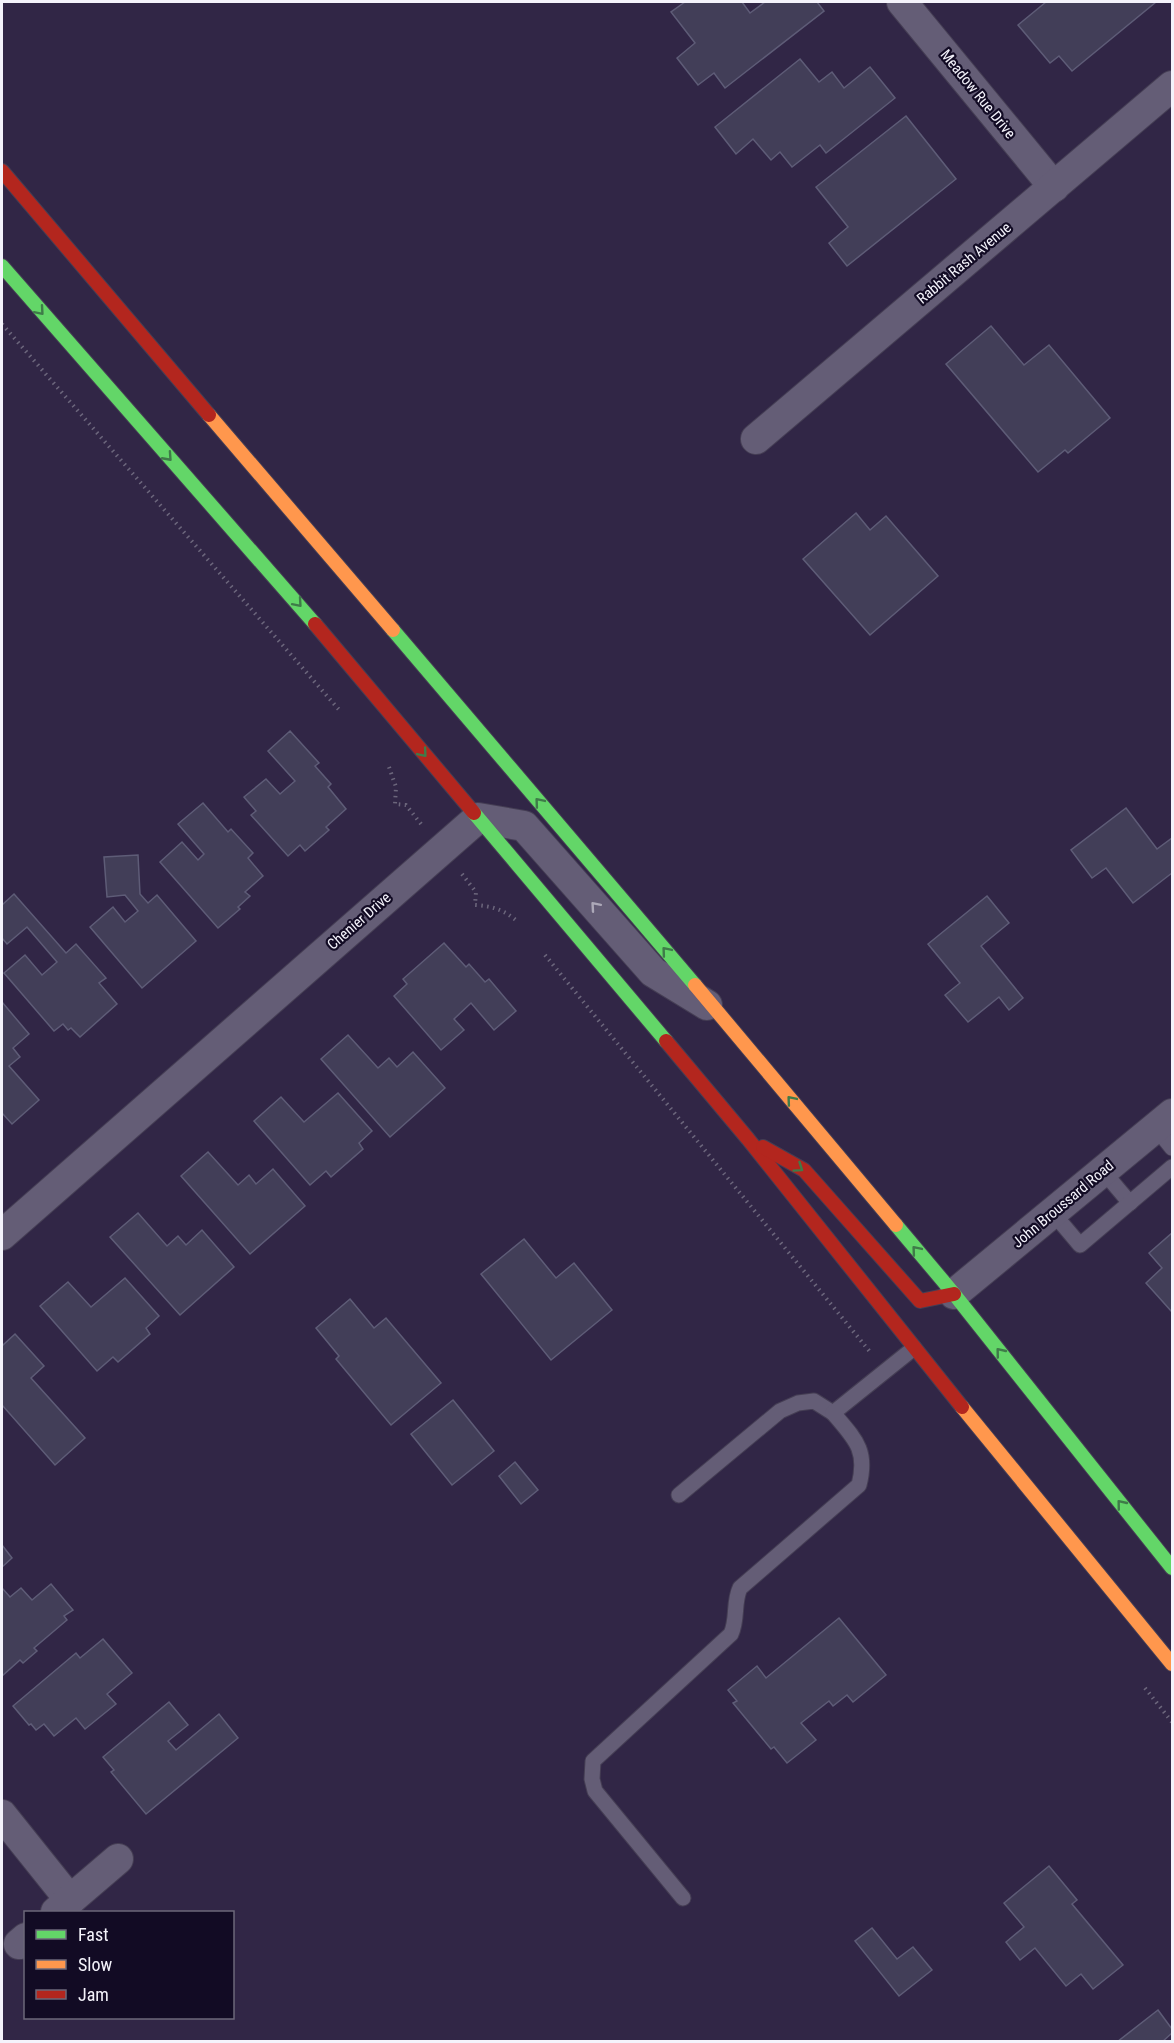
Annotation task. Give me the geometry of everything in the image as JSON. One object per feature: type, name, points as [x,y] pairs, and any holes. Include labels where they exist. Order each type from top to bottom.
[{"type":"main road","points":[[2,171],[718,1012],[954,1294],[1173,1568]]},
{"type":"main road","points":[[2,266],[302,608],[748,1139],[914,1348],[1173,1664]]},
{"type":"main road","points":[[748,1139],[804,1170],[920,1302],[954,1294]]},
{"type":"street","name":"Meadow Rue Drive","points":[[902,2],[1054,187]]},
{"type":"street","name":"Rabbit Rash Avenue","points":[[756,439],[1173,86]]},
{"type":"street","points":[[478,818],[524,826],[653,972],[718,1012]]},
{"type":"street","name":"Chenier Drive","points":[[2,1235],[478,818]]},
{"type":"street","name":"John Broussard Road","points":[[954,1294],[1103,1171],[1167,1130]]},
{"type":"street","points":[[2,1815],[63,1906],[118,1859]]},
{"type":"lane","points":[[1053,1213],[1080,1245],[1173,1167]]},
{"type":"lane","points":[[1103,1171],[1130,1203]]},
{"type":"lane","points":[[833,1413],[914,1348]]},
{"type":"lane","points":[[679,1495],[780,1411],[798,1403],[814,1401],[833,1413],[854,1437],[862,1457],[859,1485],[740,1588],[736,1598],[735,1625],[731,1634],[593,1761],[592,1779],[595,1791],[683,1898]]},
{"type":"path","points":[[2,324],[341,712]]},
{"type":"path","points":[[388,766],[396,787],[395,804],[406,805]]},
{"type":"path","points":[[476,892],[475,905],[491,906],[506,912],[524,929]]},
{"type":"path","points":[[539,948],[885,1371]]},
{"type":"path","points":[[1143,1686],[1173,1722]]},
{"type":"building","points":[[685,2],[742,2],[750,13],[765,2],[817,2],[824,11],[725,88],[714,73],[698,85],[677,58],[695,43],[671,12]]},
{"type":"building","points":[[1046,2],[1156,2],[1072,71],[1059,56],[1050,63],[1018,25]]},
{"type":"building","points":[[800,59],[819,82],[832,72],[844,88],[870,67],[895,98],[826,153],[820,145],[792,167],[780,152],[771,160],[753,139],[736,154],[715,127]]},
{"type":"building","points":[[906,116],[956,179],[847,266],[829,243],[848,227],[816,187]]},
{"type":"building","points":[[991,326],[1024,365],[1049,345],[1110,418],[1068,453],[1065,450],[1038,472],[946,364]]},
{"type":"building","points":[[856,513],[870,530],[886,516],[938,576],[870,635],[803,559]]},
{"type":"building","points":[[290,731],[319,763],[315,766],[331,784],[328,787],[346,809],[326,827],[329,830],[305,851],[300,845],[288,856],[251,815],[256,811],[244,797],[266,779],[280,794],[295,781],[268,751]]},
{"type":"building","points":[[203,803],[228,832],[231,829],[253,853],[248,858],[263,876],[245,892],[250,896],[238,907],[240,909],[218,928],[160,862],[182,842],[198,860],[204,854],[178,824]]},
{"type":"building","points":[[1126,808],[1157,849],[1172,838],[1172,873],[1133,903],[1106,868],[1092,878],[1071,850]]},
{"type":"building","points":[[138,855],[140,894],[148,903],[157,895],[196,941],[142,988],[90,927],[113,907],[125,922],[138,911],[125,895],[107,897],[104,857]]},
{"type":"building","points":[[14,894],[66,953],[76,944],[106,978],[99,983],[117,1004],[80,1037],[63,1024],[54,1031],[4,973],[25,955],[42,975],[57,962],[27,927],[7,944],[2,938],[2,905]]},
{"type":"building","points":[[987,896],[1009,923],[981,946],[1023,998],[1009,1010],[999,997],[968,1022],[945,995],[960,983],[928,944]]},
{"type":"building","points":[[444,943],[466,967],[469,964],[485,982],[489,979],[516,1011],[494,1030],[471,1003],[454,1019],[464,1030],[441,1050],[394,996],[407,984],[403,979]]},
{"type":"building","points":[[2,1002],[29,1034],[13,1048],[20,1057],[9,1066],[39,1100],[12,1124],[2,1113]]},
{"type":"building","points":[[348,1035],[378,1068],[389,1058],[397,1067],[413,1052],[445,1088],[390,1137],[321,1059]]},
{"type":"building","points":[[338,1093],[372,1131],[359,1143],[363,1149],[331,1177],[326,1171],[310,1185],[254,1121],[281,1097],[304,1122]]},
{"type":"building","points":[[208,1152],[238,1185],[249,1175],[256,1184],[273,1169],[305,1206],[250,1254],[181,1176]]},
{"type":"building","points":[[138,1213],[167,1246],[178,1236],[186,1245],[202,1230],[234,1267],[180,1315],[110,1237]]},
{"type":"building","points":[[1172,1233],[1172,1312],[1146,1283],[1162,1268],[1149,1253]]},
{"type":"building","points":[[524,1239],[556,1278],[574,1263],[612,1310],[551,1360],[481,1274]]},
{"type":"building","points":[[125,1278],[159,1316],[146,1328],[150,1334],[118,1362],[113,1357],[97,1371],[40,1306],[68,1282],[91,1307]]},
{"type":"building","points":[[350,1299],[374,1328],[386,1318],[441,1383],[391,1425],[336,1359],[339,1356],[316,1328]]},
{"type":"building","points":[[15,1334],[44,1366],[31,1378],[85,1438],[55,1465],[2,1405],[2,1343],[3,1345]]},
{"type":"building","points":[[453,1400],[494,1451],[452,1485],[411,1434]]},
{"type":"building","points":[[515,1462],[538,1490],[521,1504],[499,1476]]},
{"type":"building","points":[[2,1545],[12,1558],[2,1567]]},
{"type":"building","points":[[51,1584],[73,1610],[64,1616],[67,1620],[34,1648],[37,1651],[23,1663],[20,1660],[2,1676],[2,1590],[10,1597],[21,1588],[32,1600]]},
{"type":"building","points":[[839,1618],[886,1675],[853,1702],[847,1695],[833,1706],[829,1701],[801,1723],[816,1740],[787,1763],[774,1747],[771,1749],[733,1703],[737,1701],[728,1690],[757,1666],[766,1678]]},
{"type":"building","points":[[103,1639],[132,1673],[107,1694],[116,1704],[85,1729],[76,1718],[54,1736],[44,1724],[36,1730],[31,1724],[29,1725],[13,1706],[76,1653],[80,1658]]},
{"type":"building","points":[[169,1702],[188,1725],[168,1741],[176,1750],[219,1714],[238,1738],[146,1814],[111,1772],[114,1770],[103,1757]]},
{"type":"building","points":[[1049,1866],[1077,1900],[1072,1904],[1123,1965],[1093,1989],[1081,1974],[1066,1986],[1035,1948],[1020,1960],[1006,1942],[1024,1927],[1004,1903]]},
{"type":"building","points":[[872,1928],[897,1959],[913,1947],[932,1970],[899,1996],[855,1941]]},
{"type":"building","points":[[1158,2010],[1172,2029],[1172,2033],[1162,2042],[1117,2042]]},
{"type":"traffic: fast","points":[[2,266],[315,624]]},
{"type":"traffic: fast","points":[[393,630],[695,985]]},
{"type":"traffic: fast","points":[[474,813],[666,1041]]},
{"type":"traffic: fast","points":[[896,1225],[954,1294],[1172,1568]]},
{"type":"traffic: slow","points":[[209,415],[393,630]]},
{"type":"traffic: slow","points":[[695,985],[896,1225]]},
{"type":"traffic: slow","points":[[962,1407],[1172,1664]]},
{"type":"traffic: jam","points":[[2,171],[209,415]]},
{"type":"traffic: jam","points":[[315,624],[474,813]]},
{"type":"traffic: jam","points":[[666,1041],[748,1139],[962,1407]]},
{"type":"traffic: jam","points":[[763,1147],[804,1170],[920,1301],[954,1294]]}]
